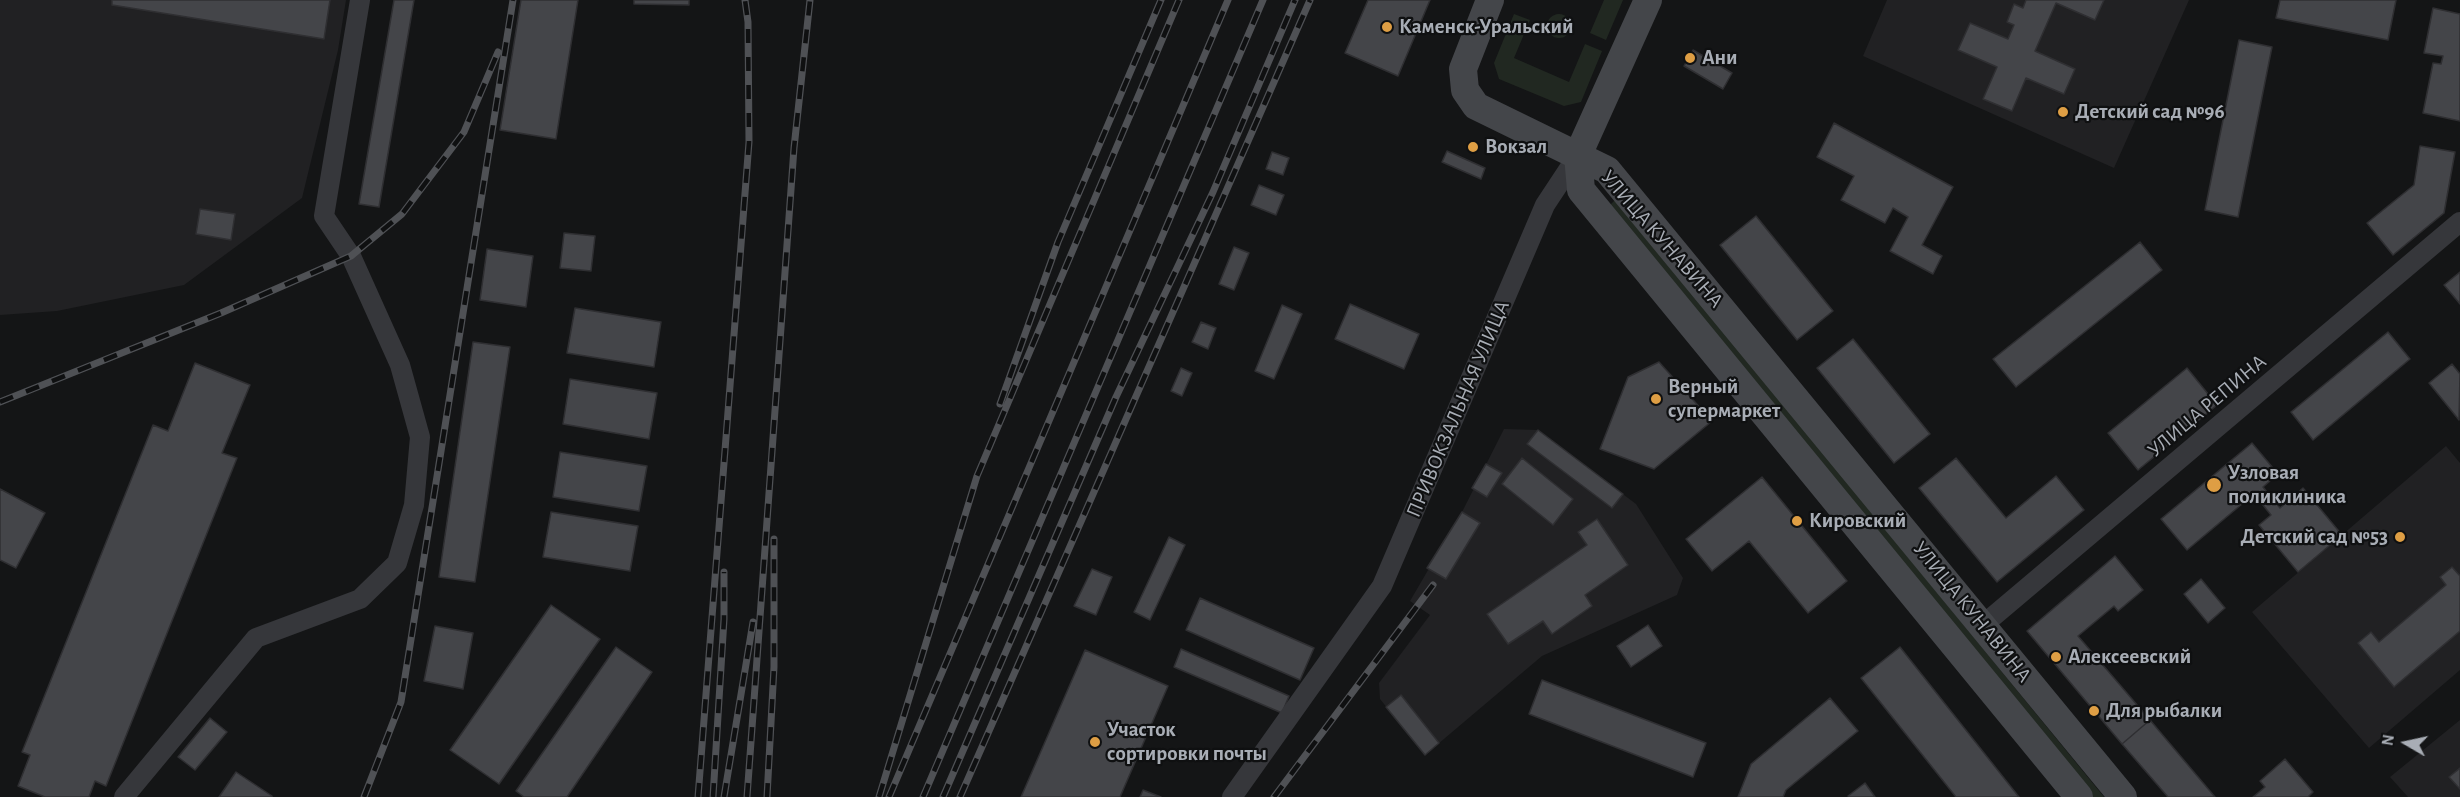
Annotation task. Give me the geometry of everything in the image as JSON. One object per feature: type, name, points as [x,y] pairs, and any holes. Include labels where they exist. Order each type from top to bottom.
[{"type":"street","points":[[123,797],[256,638],[360,599],[398,563],[414,504],[420,437],[400,365],[351,256],[324,216],[360,0]]},
{"type":"street","points":[[1490,0],[1463,69],[1465,90],[1476,106],[1578,155]]},
{"type":"street","name":"ПРИВОКЗАЛЬНАЯ УЛИЦА","points":[[1232,797],[1382,585],[1545,205],[1578,155],[1648,0]]},
{"type":"street","name":"УЛИЦА КУНАВИНА","points":[[1578,155],[1607,170],[1621,186],[2123,797]]},
{"type":"street","name":"УЛИЦА КУНАВИНА","points":[[1578,155],[1581,190],[2079,797]]},
{"type":"street","name":"УЛИЦА РЕПИНА","points":[[1983,626],[2460,222]]},
{"type":"shaded area","points":[[0,0],[346,0],[338,50],[302,198],[184,285],[57,311],[0,315]]},
{"type":"shaded area","points":[[1604,0],[1623,0],[1606,40],[1590,33]]},
{"type":"shaded area","name":"Детский сад №96","points":[[1887,0],[2189,0],[2114,168],[1863,56]]},
{"type":"shaded area","points":[[1514,14],[1530,20],[1514,58],[1569,82],[1585,44],[1602,51],[1581,102],[1564,106],[1499,79],[1494,63]]},
{"type":"shaded area","points":[[1559,14],[1567,18],[1571,26],[1567,34],[1559,38],[1551,34],[1547,26],[1551,18]]},
{"type":"shaded area","points":[[1616,199],[2104,797],[2092,797],[1609,206]]},
{"type":"shaded area","points":[[1504,429],[1538,430],[1636,504],[1683,578],[1677,595],[1542,656],[1425,755],[1380,699],[1379,683],[1430,615],[1410,601],[1462,512]]},
{"type":"shaded area","name":"Детский сад №53","points":[[2446,446],[2460,463],[2460,670],[2369,748],[2252,612]]},
{"type":"shaded area","points":[[2460,720],[2460,797],[2408,797],[2390,777]]},
{"type":"building","points":[[112,0],[330,0],[324,39],[112,5]]},
{"type":"building","points":[[394,0],[414,0],[379,207],[359,204]]},
{"type":"building","points":[[521,0],[578,0],[556,139],[500,130]]},
{"type":"building","points":[[634,0],[689,0],[689,5],[634,4]]},
{"type":"building","name":"Каменск-Уральский","points":[[1368,0],[1430,0],[1398,76],[1345,53]]},
{"type":"building","points":[[2026,0],[2104,0],[2095,20],[2056,3],[2035,51],[2075,69],[2064,94],[2026,78],[2012,111],[1983,99],[1997,67],[1958,50],[1970,23],[2008,39],[2014,25],[2007,22],[2014,4],[2023,8]]},
{"type":"building","points":[[2280,0],[2396,0],[2388,40],[2276,18]]},
{"type":"building","points":[[2433,8],[2460,14],[2460,121],[2423,113],[2433,63],[2441,64],[2443,56],[2424,53]]},
{"type":"building","points":[[2239,40],[2272,47],[2238,217],[2205,210]]},
{"type":"building","points":[[1693,50],[1732,73],[1723,89],[1684,66]]},
{"type":"building","points":[[1834,123],[1953,187],[1922,245],[1942,256],[1933,274],[1890,251],[1908,217],[1893,208],[1885,223],[1841,200],[1854,176],[1817,157]]},
{"type":"building","points":[[2420,146],[2455,152],[2444,213],[2393,255],[2367,223],[2414,185]]},
{"type":"building","points":[[1447,151],[1485,168],[1481,179],[1442,162]]},
{"type":"building","points":[[1272,152],[1289,158],[1283,175],[1266,169]]},
{"type":"building","points":[[1259,185],[1284,195],[1276,215],[1251,205]]},
{"type":"building","points":[[200,209],[235,214],[231,240],[196,234]]},
{"type":"building","points":[[1756,216],[1833,311],[1797,340],[1720,245]]},
{"type":"building","points":[[564,233],[595,236],[591,271],[560,268]]},
{"type":"building","points":[[2140,242],[2162,270],[2016,387],[1993,359]]},
{"type":"building","points":[[1234,247],[1249,253],[1234,290],[1219,284]]},
{"type":"building","points":[[487,249],[533,256],[526,307],[480,300]]},
{"type":"building","points":[[2460,272],[2460,304],[2444,285]]},
{"type":"building","points":[[1350,304],[1419,334],[1404,369],[1335,339]]},
{"type":"building","points":[[1282,305],[1302,314],[1274,379],[1255,371]]},
{"type":"building","points":[[575,308],[661,322],[654,367],[567,353]]},
{"type":"building","points":[[1201,322],[1216,328],[1208,349],[1192,342]]},
{"type":"building","points":[[2388,332],[2410,359],[2313,440],[2291,412]]},
{"type":"building","points":[[1853,339],[1930,434],[1894,463],[1817,368]]},
{"type":"building","points":[[473,342],[510,347],[475,582],[439,577]]},
{"type":"building","name":"Верный супермаркет","points":[[1659,362],[1712,421],[1654,469],[1600,449],[1628,377]]},
{"type":"building","points":[[195,363],[250,385],[222,453],[237,458],[106,786],[95,781],[89,797],[45,797],[18,786],[30,755],[22,752],[153,425],[168,431]]},
{"type":"building","points":[[2452,364],[2460,374],[2459,420],[2429,383]]},
{"type":"building","points":[[1181,368],[1192,373],[1182,396],[1171,391]]},
{"type":"building","points":[[2187,368],[2217,405],[2138,470],[2108,433]]},
{"type":"building","points":[[570,379],[657,393],[649,439],[563,424]]},
{"type":"building","points":[[1538,430],[1623,494],[1612,508],[1527,444]]},
{"type":"building","points":[[2252,443],[2278,474],[2263,487],[2280,508],[2303,488],[2342,535],[2298,572],[2259,525],[2271,515],[2254,494],[2187,550],[2161,519]]},
{"type":"building","points":[[560,452],[647,466],[639,511],[553,497]]},
{"type":"building","points":[[1522,458],[1573,499],[1553,525],[1502,484]]},
{"type":"building","points":[[1956,458],[2006,518],[2056,476],[2084,510],[1997,582],[1919,488]]},
{"type":"building","points":[[1486,464],[1502,473],[1487,497],[1472,488]]},
{"type":"building","points":[[1762,477],[1847,581],[1808,613],[1749,541],[1712,571],[1686,539]]},
{"type":"building","points":[[0,489],[45,513],[16,568],[0,560]]},
{"type":"building","points":[[551,512],[638,526],[630,571],[543,557]]},
{"type":"building","points":[[1462,512],[1480,523],[1446,579],[1427,568]]},
{"type":"building","points":[[1597,519],[1628,565],[1585,595],[1592,606],[1552,634],[1543,621],[1508,644],[1487,614],[1587,545],[1578,532]]},
{"type":"building","points":[[1169,537],[1185,545],[1150,620],[1134,612]]},
{"type":"building","points":[[2115,556],[2143,590],[2118,611],[2114,606],[2078,636],[2150,720],[2122,744],[2027,631]]},
{"type":"building","points":[[2452,567],[2460,576],[2460,631],[2394,687],[2358,643],[2371,632],[2379,642],[2446,585],[2440,577]]},
{"type":"building","points":[[1092,569],[1112,577],[1096,615],[1074,606]]},
{"type":"building","points":[[2201,579],[2225,608],[2208,623],[2184,594]]},
{"type":"building","points":[[1200,598],[1314,648],[1300,680],[1186,630]]},
{"type":"building","points":[[551,605],[600,639],[499,784],[450,750]]},
{"type":"building","points":[[1648,625],[1662,646],[1631,667],[1617,646]]},
{"type":"building","points":[[435,626],[473,633],[463,689],[424,681]]},
{"type":"building","points":[[616,647],[652,672],[567,797],[524,797],[516,791]]},
{"type":"building","points":[[1900,647],[2019,797],[1956,797],[1861,678]]},
{"type":"building","points":[[1181,649],[1289,696],[1282,713],[1174,667]]},
{"type":"building","name":"Участок сортировки почты","points":[[1085,650],[1168,686],[1120,797],[1021,797]]},
{"type":"building","points":[[1542,680],[1706,743],[1693,777],[1529,714]]},
{"type":"building","points":[[1401,695],[1439,743],[1425,755],[1386,707]]},
{"type":"building","points":[[1830,698],[1858,731],[1786,790],[1783,797],[1738,797],[1751,764]]},
{"type":"building","points":[[210,718],[227,732],[195,770],[178,757]]},
{"type":"building","points":[[2150,720],[2215,797],[2168,797],[2122,744]]},
{"type":"building","points":[[2285,759],[2313,792],[2308,797],[2253,797],[2265,787],[2260,781]]},
{"type":"building","points":[[2460,768],[2460,789],[2449,777]]},
{"type":"building","points":[[236,772],[272,796],[272,797],[219,797]]},
{"type":"building","points":[[1865,783],[1875,797],[1848,796]]},
{"type":"building","points":[[1143,790],[1161,797],[1140,797]]},
{"type":"railway","points":[[364,797],[401,702],[513,0]]},
{"type":"railway","points":[[698,797],[749,142],[748,22],[745,0]]},
{"type":"railway","points":[[747,797],[794,148],[810,0]]},
{"type":"railway","points":[[1000,404],[1058,242],[1161,0]]},
{"type":"railway","points":[[879,797],[977,476],[1179,0]]},
{"type":"railway","points":[[889,797],[1228,0]]},
{"type":"railway","points":[[923,797],[1263,0]]},
{"type":"railway","points":[[943,797],[1116,397],[1213,192],[1295,0]]},
{"type":"railway","points":[[960,797],[1310,0]]},
{"type":"railway","points":[[0,402],[221,313],[351,256],[402,214],[464,132],[498,52]]},
{"type":"railway","points":[[767,797],[774,667],[774,539]]},
{"type":"railway","points":[[713,797],[724,619],[724,572]]},
{"type":"railway","points":[[1274,797],[1433,585]]},
{"type":"railway","points":[[724,797],[753,622]]},
{"type":"place","name":"Каменск-Уральский","points":[[1387,27]]},
{"type":"place","name":"Ани","points":[[1690,58]]},
{"type":"place","name":"Детский сад №96","points":[[2063,112]]},
{"type":"place","name":"Вокзал","points":[[1473,147]]},
{"type":"place","name":"Верный супермаркет","points":[[1656,399]]},
{"type":"place","name":"Узловая поликлиника","points":[[2214,485]]},
{"type":"place","name":"Кировский","points":[[1797,521]]},
{"type":"place","name":"Детский сад №53","points":[[2400,537]]},
{"type":"place","name":"Алексеевский","points":[[2056,657]]},
{"type":"place","name":"Для рыбалки","points":[[2094,711]]},
{"type":"place","name":"Участок сортировки почты","points":[[1095,742]]}]
